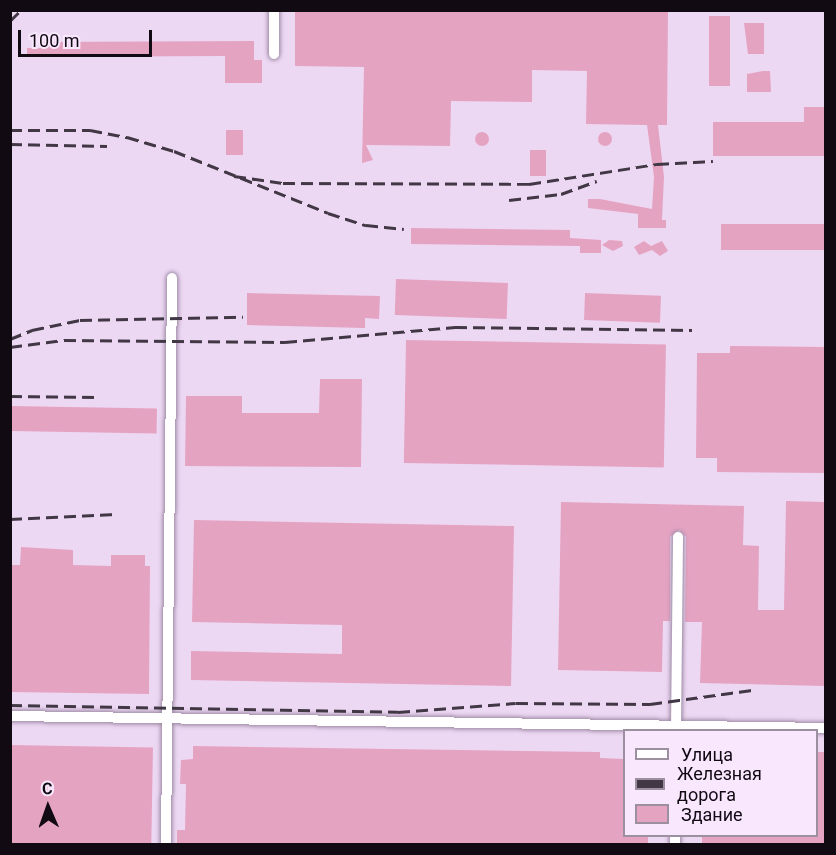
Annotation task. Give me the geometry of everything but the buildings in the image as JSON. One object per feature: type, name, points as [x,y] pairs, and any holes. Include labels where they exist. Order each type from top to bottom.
[{"type":"lane","points":[[274,10],[274,54]]},
{"type":"lane","points":[[166,844],[172,278]]},
{"type":"lane","points":[[676,728],[678,537]]},
{"type":"lane","points":[[10,716],[676,728],[825,728]]},
{"type":"railway","points":[[10,21],[21,10]]},
{"type":"railway","points":[[10,130],[90,130],[127,137],[174,151],[328,213],[366,225],[404,229]]},
{"type":"railway","points":[[10,144],[107,146]]},
{"type":"railway","points":[[234,176],[283,183],[529,184],[657,164],[713,161]]},
{"type":"railway","points":[[509,200],[561,194],[597,181]]},
{"type":"railway","points":[[10,339],[32,330],[80,320],[243,317]]},
{"type":"railway","points":[[10,347],[64,340],[285,342],[455,327],[692,330]]},
{"type":"railway","points":[[10,396],[97,397]]},
{"type":"railway","points":[[10,519],[116,514]]},
{"type":"railway","points":[[10,705],[398,712],[516,703],[650,704],[752,690]]}]
